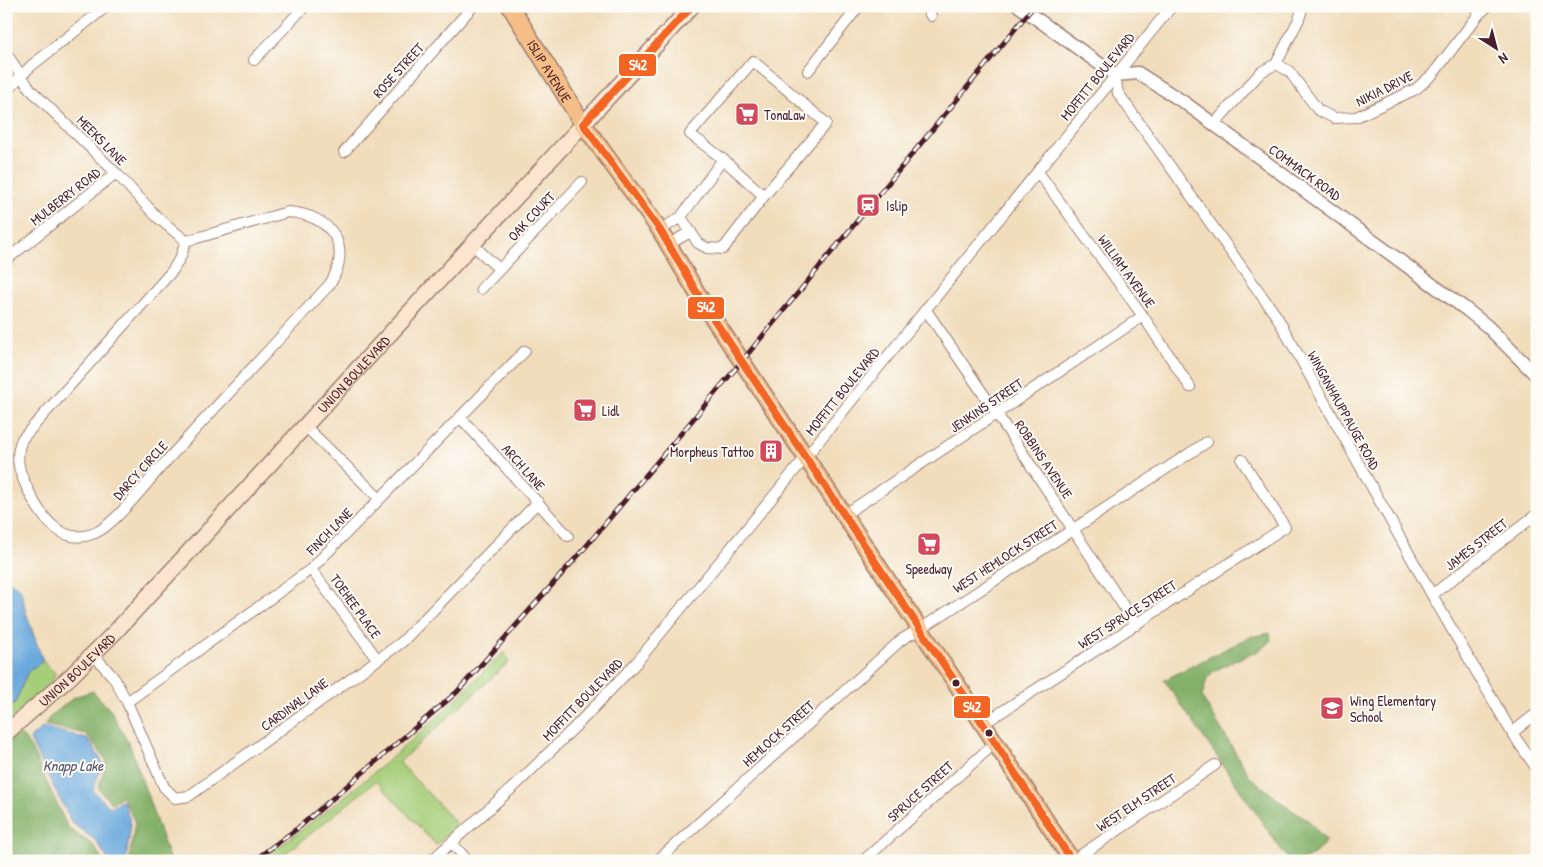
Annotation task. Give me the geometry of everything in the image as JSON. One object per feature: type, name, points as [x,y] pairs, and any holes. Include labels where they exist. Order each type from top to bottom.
[{"type":"main road","name":"ISLIP AVENUE","points":[[510,6],[584,124],[660,230],[703,303],[1072,861]]},
{"type":"main road","name":"UNION BOULEVARD","points":[[6,733],[93,654],[692,6]]},
{"type":"street","points":[[6,92],[31,66],[107,6]]},
{"type":"street","points":[[254,60],[305,6]]},
{"type":"street","name":"ROSE STREET","points":[[344,152],[473,6]]},
{"type":"street","points":[[808,71],[859,6]]},
{"type":"street","points":[[925,6],[931,16]]},
{"type":"street","points":[[1019,6],[1115,75]]},
{"type":"street","name":"MOFFITT BOULEVARD","points":[[431,861],[526,775],[636,663],[926,310],[1172,6]]},
{"type":"street","points":[[1214,124],[1261,72],[1276,64],[1299,19],[1302,6]]},
{"type":"street","name":"NIKIA DRIVE","points":[[1276,64],[1290,71],[1318,110],[1334,118],[1356,118],[1416,89],[1433,74],[1479,14],[1488,6]]},
{"type":"street","name":"MEEKS LANE","points":[[6,53],[30,89],[116,173],[157,217],[186,241]]},
{"type":"street","points":[[681,216],[698,244],[707,248],[723,249],[764,196],[826,123],[753,61],[690,134],[723,159],[764,196]]},
{"type":"street","name":"COMMACK ROAD","points":[[1115,75],[1138,73],[1214,124],[1467,310],[1487,326],[1537,376]]},
{"type":"street","name":"WINGANHAUPPAUGE ROAD","points":[[1115,75],[1118,93],[1277,317],[1432,595],[1512,733],[1537,769]]},
{"type":"street","points":[[660,230],[681,216],[723,159]]},
{"type":"street","name":"WILLIAM AVENUE","points":[[1038,172],[1143,316],[1190,387]]},
{"type":"street","name":"MULBERRY ROAD","points":[[6,260],[116,173]]},
{"type":"street","name":"OAK COURT","points":[[481,289],[582,182]]},
{"type":"street","name":"DARCY CIRCLE","points":[[288,212],[302,213],[318,220],[328,228],[340,247],[341,260],[337,273],[330,284],[104,528],[93,534],[81,537],[68,535],[50,523],[33,499],[21,473],[18,460],[18,449],[22,438],[173,270],[181,256],[186,241],[288,212]]},
{"type":"street","points":[[668,245],[690,232]]},
{"type":"street","points":[[472,244],[499,269]]},
{"type":"street","name":"ROBBINS AVENUE","points":[[926,310],[1136,625]]},
{"type":"street","name":"JENKINS STREET","points":[[844,515],[1143,316]]},
{"type":"street","name":"FINCH LANE","points":[[127,702],[312,569],[525,352]]},
{"type":"street","name":"ARCH LANE","points":[[460,417],[568,536]]},
{"type":"street","points":[[305,426],[380,499]]},
{"type":"street","name":"WEST HEMLOCK STREET","points":[[919,629],[1207,442]]},
{"type":"street","name":"WEST SPRUCE STREET","points":[[983,724],[1285,527],[1242,460]]},
{"type":"street","name":"CARDINAL LANE","points":[[93,654],[114,678],[127,702],[164,787],[175,798],[189,796],[402,642],[538,502]]},
{"type":"street","name":"JAMES STREET","points":[[1432,595],[1537,514]]},
{"type":"street","name":"TOEHEE PLACE","points":[[312,569],[378,660]]},
{"type":"street","name":"HEMLOCK STREET","points":[[657,861],[901,640],[919,629]]},
{"type":"street","points":[[1512,733],[1537,713]]},
{"type":"street","name":"SPRUCE STREET","points":[[863,861],[995,743]]},
{"type":"street","name":"WEST ELM STREET","points":[[1072,861],[1215,765]]},
{"type":"street","points":[[452,843],[468,861]]},
{"type":"green space","points":[[1270,633],[1271,641],[1258,651],[1214,671],[1207,678],[1202,697],[1250,777],[1290,809],[1308,820],[1326,841],[1310,857],[1296,861],[1289,861],[1164,680],[1250,637]]},
{"type":"green space","points":[[504,652],[509,662],[399,762],[458,825],[436,845],[376,781],[274,861],[259,861],[393,757],[444,711]]},
{"type":"green space","points":[[43,661],[55,673],[48,697],[6,733],[6,709],[15,703],[28,671]]},
{"type":"green space","points":[[93,691],[111,711],[131,748],[170,861],[129,861],[135,822],[122,796],[111,803],[98,788],[107,761],[86,734],[45,725],[49,718],[74,697]]},
{"type":"green space","points":[[6,722],[24,738],[31,748],[68,828],[93,845],[103,861],[6,861]]},
{"type":"water","points":[[6,579],[20,588],[27,616],[43,661],[28,671],[15,703],[6,709]]},
{"type":"water","name":"Knapp Lake","points":[[44,727],[88,739],[103,763],[93,790],[110,807],[123,800],[131,824],[126,861],[109,861],[95,840],[72,823],[30,740],[32,736]]},
{"type":"railway","points":[[253,861],[298,828],[457,692],[583,550],[742,361],[1034,6]]},
{"type":"transit line","name":"S42","points":[[583,124],[692,6]]},
{"type":"transit line","name":"S42","points":[[583,124],[660,230],[703,303],[974,710],[1072,861]]},
{"type":"place","name":"TonaLaw","points":[[747,114]]},
{"type":"place","name":"Islip","points":[[868,205]]},
{"type":"place","name":"Lidl","points":[[585,410]]},
{"type":"place","name":"Morpheus Tattoo","points":[[771,451]]},
{"type":"place","name":"Speedway","points":[[929,544]]},
{"type":"place","name":"Wing Elementary School","points":[[1332,708]]}]
